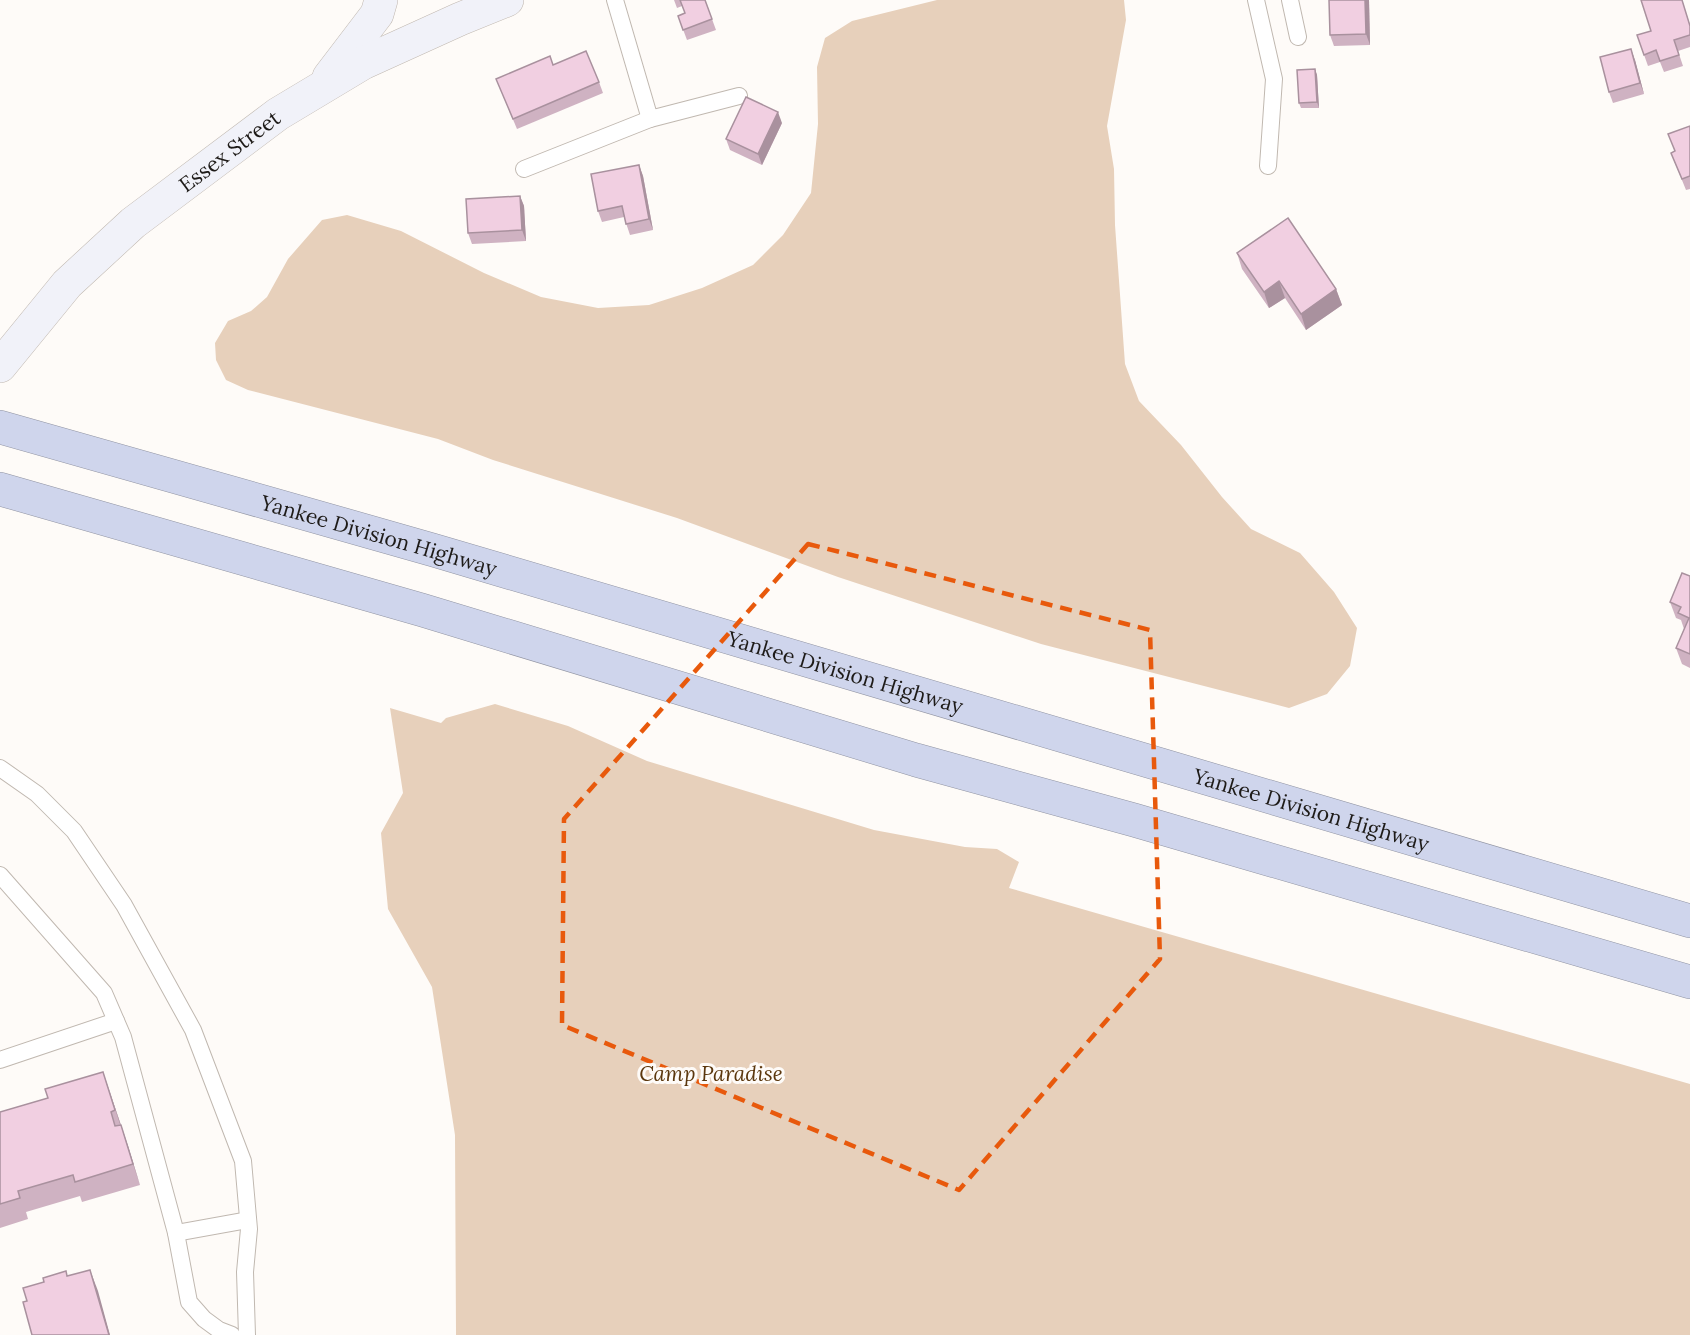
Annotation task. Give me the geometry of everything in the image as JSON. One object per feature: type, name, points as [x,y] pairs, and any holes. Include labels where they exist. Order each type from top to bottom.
[{"type":"highway","name":"Yankee Division Highway","points":[[0,427],[433,550],[1690,921]]},
{"type":"highway","points":[[0,489],[422,610],[916,760],[1690,982]]},
{"type":"main road","points":[[320,88],[377,14],[381,0]]},
{"type":"main road","name":"Essex Street","points":[[9,356],[67,284],[134,224],[278,114],[460,5],[507,0]]},
{"type":"lane","points":[[615,0],[650,119]]},
{"type":"lane","points":[[1256,0],[1274,78],[1268,166]]},
{"type":"lane","points":[[1290,0],[1298,37]]},
{"type":"lane","points":[[524,169],[650,119],[739,96]]},
{"type":"lane","points":[[0,768],[37,794],[74,831],[124,905],[193,1030],[243,1161],[248,1220],[245,1296],[247,1335]]},
{"type":"lane","points":[[0,875],[104,993],[123,1037],[176,1233],[189,1302],[204,1319],[219,1330],[232,1335]]},
{"type":"lane","points":[[0,1060],[116,1021]]},
{"type":"lane","points":[[176,1233],[248,1220]]},
{"type":"highlighted area","points":[[808,544],[1150,630],[1160,959],[959,1190],[562,1025],[564,819]]},
{"type":"green space","points":[[937,0],[1124,0],[1126,20],[1107,126],[1114,169],[1115,225],[1125,364],[1139,401],[1181,445],[1222,497],[1251,529],[1300,553],[1334,592],[1357,628],[1350,666],[1327,694],[1289,708],[1041,644],[838,577],[677,518],[493,460],[438,439],[248,390],[226,380],[216,360],[215,343],[228,321],[251,311],[267,297],[288,259],[322,220],[347,215],[401,231],[484,273],[541,297],[598,308],[649,305],[702,288],[753,265],[783,235],[811,193],[818,124],[817,67],[825,38],[852,21]]},
{"type":"green space","name":"Camp Paradise","points":[[495,704],[568,726],[647,761],[874,830],[965,847],[997,849],[1019,862],[1009,888],[1690,1084],[1690,1335],[456,1335],[455,1135],[432,987],[388,909],[381,833],[403,793],[390,708],[441,723],[446,718]]},
{"type":"building","points":[[680,0],[705,0],[712,19],[683,30],[678,16],[685,13]]},
{"type":"building","points":[[1329,0],[1365,0],[1366,34],[1330,35]]},
{"type":"building","points":[[1641,0],[1682,0],[1690,26],[1690,35],[1674,40],[1679,55],[1660,61],[1656,50],[1644,55],[1637,35],[1651,31]]},
{"type":"building","points":[[1631,49],[1640,83],[1609,92],[1600,57]]},
{"type":"building","points":[[586,51],[599,82],[513,119],[496,79],[550,56],[553,65]]},
{"type":"building","points":[[1315,69],[1317,102],[1299,103],[1297,70]]},
{"type":"building","points":[[746,97],[778,112],[758,154],[726,139]]},
{"type":"building","points":[[1690,126],[1690,176],[1682,179],[1671,153],[1675,151],[1668,134]]},
{"type":"building","points":[[639,165],[649,219],[626,224],[622,206],[598,211],[591,174]]},
{"type":"building","points":[[520,196],[522,230],[468,233],[466,199]]},
{"type":"building","points":[[1288,218],[1336,289],[1301,314],[1279,281],[1264,292],[1237,253]]},
{"type":"building","points":[[1682,573],[1690,576],[1690,654],[1676,648],[1689,618],[1678,613],[1681,607],[1670,602]]},
{"type":"building","points":[[103,1072],[115,1110],[111,1112],[115,1126],[121,1125],[133,1164],[75,1182],[73,1175],[18,1191],[20,1198],[0,1204],[0,1112],[48,1098],[45,1089]]},
{"type":"building","points":[[90,1270],[109,1335],[32,1335],[23,1302],[27,1301],[23,1288],[44,1282],[43,1278],[66,1271],[67,1276]]}]
